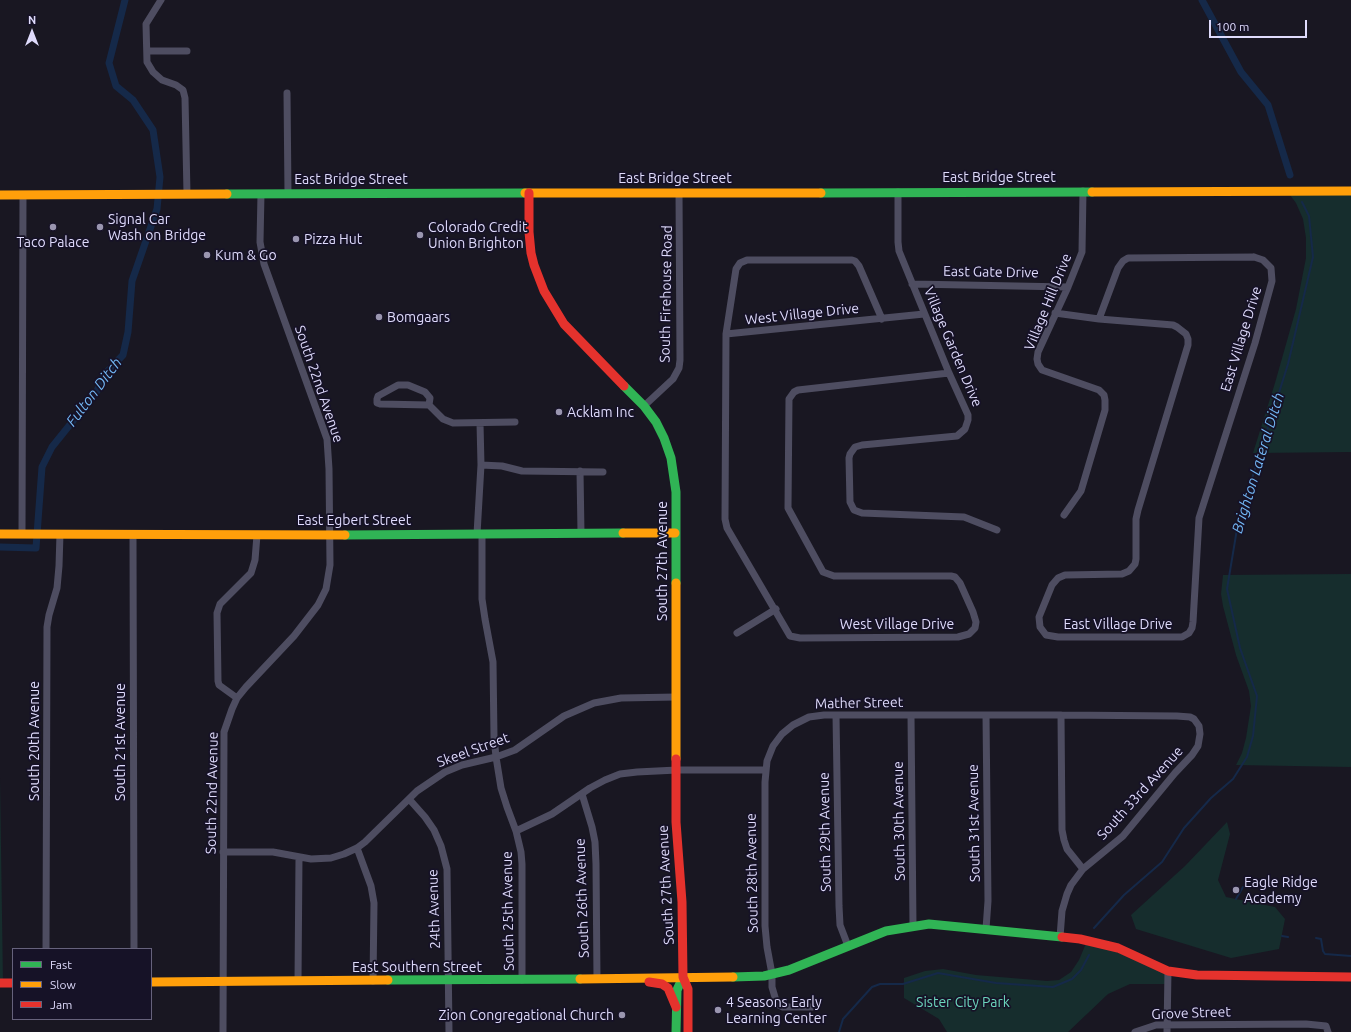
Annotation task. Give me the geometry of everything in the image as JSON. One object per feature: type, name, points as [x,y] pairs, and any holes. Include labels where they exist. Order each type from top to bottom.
[{"type":"main road","name":"East Bridge Street","points":[[0,195],[1351,191]]},
{"type":"main road","name":"South 27th Avenue","points":[[529,193],[529,232],[531,253],[540,282],[547,298],[564,324],[644,406],[656,422],[664,438],[671,458],[675,484],[676,533],[676,822],[682,902],[683,976],[688,989],[688,1032]]},
{"type":"main road","name":"East Egbert Street","points":[[0,534],[257,535],[676,533]]},
{"type":"main road","name":"East Southern Street","points":[[152,982],[597,980],[683,976],[747,976],[772,974],[790,970],[886,931],[929,924],[1080,939],[1118,948],[1168,971],[1197,975],[1351,977]]},
{"type":"main road","name":"South 27th Avenue","points":[[676,1032],[677,990],[683,976]]},
{"type":"main road","points":[[634,978],[665,986],[671,993],[676,1008]]},
{"type":"main road","points":[[0,983],[12,983]]},
{"type":"street","points":[[161,0],[146,24],[148,62],[153,72],[162,80],[176,85],[183,90],[185,98],[187,194]]},
{"type":"street","points":[[147,51],[187,51]]},
{"type":"street","points":[[287,93],[288,194]]},
{"type":"street","name":"Village Hill Drive","points":[[1064,515],[1081,491],[1106,407],[1104,396],[1099,390],[1045,372],[1038,364],[1038,352],[1068,287],[1082,252],[1083,191]]},
{"type":"street","name":"South Firehouse Road","points":[[644,406],[674,379],[679,368],[679,192]]},
{"type":"street","name":"Village Garden Drive","points":[[898,192],[898,246],[924,314],[968,415],[968,420],[965,429],[957,436],[862,445],[855,447],[849,458],[850,502],[854,510],[862,512],[964,517],[997,530]]},
{"type":"street","points":[[22,534],[23,194]]},
{"type":"street","name":"South 22nd Avenue","points":[[223,1032],[224,741],[228,720],[237,698],[254,677],[304,625],[318,605],[326,589],[330,534],[327,439],[264,264],[260,242],[261,194]]},
{"type":"street","name":"East Village Drive","points":[[1055,313],[1099,319],[1173,325],[1177,326],[1186,334],[1188,345],[1138,510],[1136,519],[1135,564],[1129,571],[1122,574],[1065,575],[1060,577],[1052,586],[1039,617],[1040,627],[1046,635],[1053,636],[1182,637],[1189,633],[1193,622],[1199,518],[1255,343],[1272,281],[1272,271],[1266,262],[1260,258],[1128,258],[1123,261],[1118,268],[1099,319]]},
{"type":"street","name":"West Village Drive","points":[[882,319],[862,272],[855,261],[747,260],[740,263],[736,269],[726,334],[725,519],[727,528],[776,609],[789,634],[795,638],[958,637],[969,634],[975,628],[976,618],[960,583],[955,577],[830,575],[823,572],[788,508],[789,400],[794,392],[798,390],[949,373]]},
{"type":"street","name":"East Gate Drive","points":[[912,284],[1068,287]]},
{"type":"street","name":"West Village Drive","points":[[726,334],[924,314]]},
{"type":"street","points":[[429,406],[430,398],[425,392],[408,385],[398,385],[378,396],[377,400],[380,404],[429,406],[447,421],[453,423],[514,422]]},
{"type":"street","name":"South 25th Avenue","points":[[480,423],[480,534],[482,599],[493,662],[496,757],[501,788],[506,807],[516,830],[521,852],[522,980]]},
{"type":"street","points":[[481,465],[502,466],[522,471],[603,472]]},
{"type":"street","points":[[580,472],[581,533]]},
{"type":"street","name":"South 20th Avenue","points":[[46,948],[47,628],[49,615],[57,588],[60,534]]},
{"type":"street","name":"South 21st Avenue","points":[[133,535],[134,948]]},
{"type":"street","points":[[237,698],[220,685],[218,681],[217,612],[220,604],[251,573],[255,560],[257,535]]},
{"type":"street","points":[[737,633],[776,609]]},
{"type":"street","name":"Skeel Street","points":[[223,852],[272,852],[321,859],[344,854],[357,848],[376,832],[429,781],[445,772],[462,765],[496,757],[516,750],[564,716],[594,703],[621,698],[676,697]]},
{"type":"street","name":"Mather Street","points":[[765,770],[773,746],[788,729],[809,718],[824,715],[1185,716],[1190,717],[1197,722]]},
{"type":"street","name":"South 29th Avenue","points":[[836,715],[839,906],[840,925],[848,946]]},
{"type":"street","name":"South 30th Avenue","points":[[911,715],[913,926]]},
{"type":"street","name":"South 31st Avenue","points":[[986,715],[988,900],[986,929]]},
{"type":"street","points":[[1061,715],[1062,830],[1067,849],[1083,869]]},
{"type":"street","name":"South 33rd Avenue","points":[[1060,937],[1062,910],[1071,885],[1083,869],[1123,836],[1175,772],[1192,755],[1198,746],[1200,739],[1200,729],[1197,722]]},
{"type":"street","points":[[516,830],[552,814],[605,780],[620,774],[677,770],[765,770]]},
{"type":"street","name":"South 28th Avenue","points":[[765,770],[765,926],[772,974],[772,986],[777,1004],[783,1007],[813,1007]]},
{"type":"street","name":"South 26th Avenue","points":[[582,794],[592,827],[596,864],[597,980]]},
{"type":"street","name":"24th Avenue","points":[[409,799],[434,830],[444,854],[448,880],[449,1032]]},
{"type":"street","points":[[357,848],[371,886],[374,903],[373,981]]},
{"type":"street","points":[[298,981],[299,857]]},
{"type":"street","points":[[1167,1028],[1168,971]]},
{"type":"street","name":"Grove Street","points":[[1135,1032],[1156,1025],[1167,1028],[1248,1028],[1306,1024],[1326,1026],[1328,1032]]},
{"type":"street","points":[[441,1032],[449,1032]]},
{"type":"green space","points":[[1287,191],[1351,191],[1351,452],[1253,453],[1296,309],[1306,258],[1306,238],[1303,219],[1296,203]]},
{"type":"green space","points":[[1351,574],[1351,767],[1236,765],[1242,753],[1246,738],[1251,706],[1249,691],[1236,655],[1223,606],[1221,594],[1223,575]]},
{"type":"green space","points":[[0,778],[3,983],[0,983]]},
{"type":"green space","points":[[1227,822],[1230,834],[1218,880],[1226,897],[1275,907],[1285,919],[1279,949],[1231,958],[1136,929],[1131,915],[1185,866]]},
{"type":"green space","name":"Sister City Park","points":[[1087,941],[1168,971],[1167,984],[1130,984],[1108,994],[1068,1032],[947,1032],[939,1019],[904,998],[904,978],[925,971],[943,969],[976,975],[1047,981],[1059,980],[1071,972],[1079,960]]},
{"type":"waterway","name":"Fulton Ditch","points":[[0,547],[36,548],[42,467],[52,447],[97,391],[104,375],[123,355],[128,332],[132,281],[157,209],[160,177],[153,130],[133,100],[116,86],[109,63],[125,0]]},
{"type":"waterway","name":"Brighton Lateral Ditch","points":[[1202,0],[1241,72],[1268,105],[1290,175]]},
{"type":"waterway","name":"Brighton Lateral Ditch","points":[[1094,928],[1124,895],[1162,862],[1184,828],[1211,798],[1233,779],[1247,757],[1253,736],[1257,696],[1240,648],[1227,589],[1238,523],[1288,364],[1313,257],[1309,216],[1302,202]]},
{"type":"waterway","points":[[1236,899],[1243,887]]},
{"type":"waterway","points":[[1282,936],[1288,937]]},
{"type":"waterway","points":[[1316,938],[1321,939],[1325,954],[1351,956]]},
{"type":"waterway","name":"Brighton Lateral Ditch","points":[[839,1032],[843,1019],[872,987],[880,984],[903,984],[938,973],[996,983],[1053,987],[1072,979],[1081,970],[1089,955]]},
{"type":"traffic: fast","points":[[821,193],[1092,192]]},
{"type":"traffic: fast","points":[[227,194],[525,193]]},
{"type":"traffic: fast","points":[[624,386],[644,406],[656,422],[664,438],[671,458],[676,492],[676,583]]},
{"type":"traffic: fast","points":[[345,535],[623,533]]},
{"type":"traffic: fast","points":[[733,977],[764,976],[789,970],[886,931],[929,924],[1062,937]]},
{"type":"traffic: fast","points":[[676,1032],[677,990],[683,977]]},
{"type":"traffic: fast","points":[[388,980],[580,979]]},
{"type":"traffic: slow","points":[[1092,192],[1351,191]]},
{"type":"traffic: slow","points":[[525,193],[821,193]]},
{"type":"traffic: slow","points":[[0,195],[227,194]]},
{"type":"traffic: slow","points":[[623,533],[675,533]]},
{"type":"traffic: slow","points":[[0,534],[345,535]]},
{"type":"traffic: slow","points":[[676,583],[676,759]]},
{"type":"traffic: slow","points":[[580,979],[733,977]]},
{"type":"traffic: slow","points":[[152,982],[388,980]]},
{"type":"traffic: jam","points":[[529,193],[529,232],[531,253],[544,291],[564,324],[624,386]]},
{"type":"traffic: jam","points":[[676,759],[676,822],[682,902],[683,977],[688,989],[688,1032]]},
{"type":"traffic: jam","points":[[1062,937],[1080,939],[1118,948],[1168,971],[1197,975],[1351,977]]},
{"type":"traffic: jam","points":[[649,982],[662,984],[668,988],[676,1007]]},
{"type":"traffic: jam","points":[[0,983],[12,983]]},
{"type":"place","name":"Taco Palace","points":[[53,227]]},
{"type":"place","name":"Signal Car Wash on Bridge","points":[[100,227]]},
{"type":"place","name":"Colorado Credit Union Brighton","points":[[420,235]]},
{"type":"place","name":"Pizza Hut","points":[[296,239]]},
{"type":"place","name":"Kum & Go","points":[[207,255]]},
{"type":"place","name":"Bomgaars","points":[[379,317]]},
{"type":"place","name":"Acklam Inc","points":[[559,412]]},
{"type":"place","name":"Eagle Ridge Academy","points":[[1236,890]]},
{"type":"place","name":"4 Seasons Early Learning Center","points":[[718,1010]]},
{"type":"place","name":"Zion Congregational Church","points":[[622,1015]]}]
